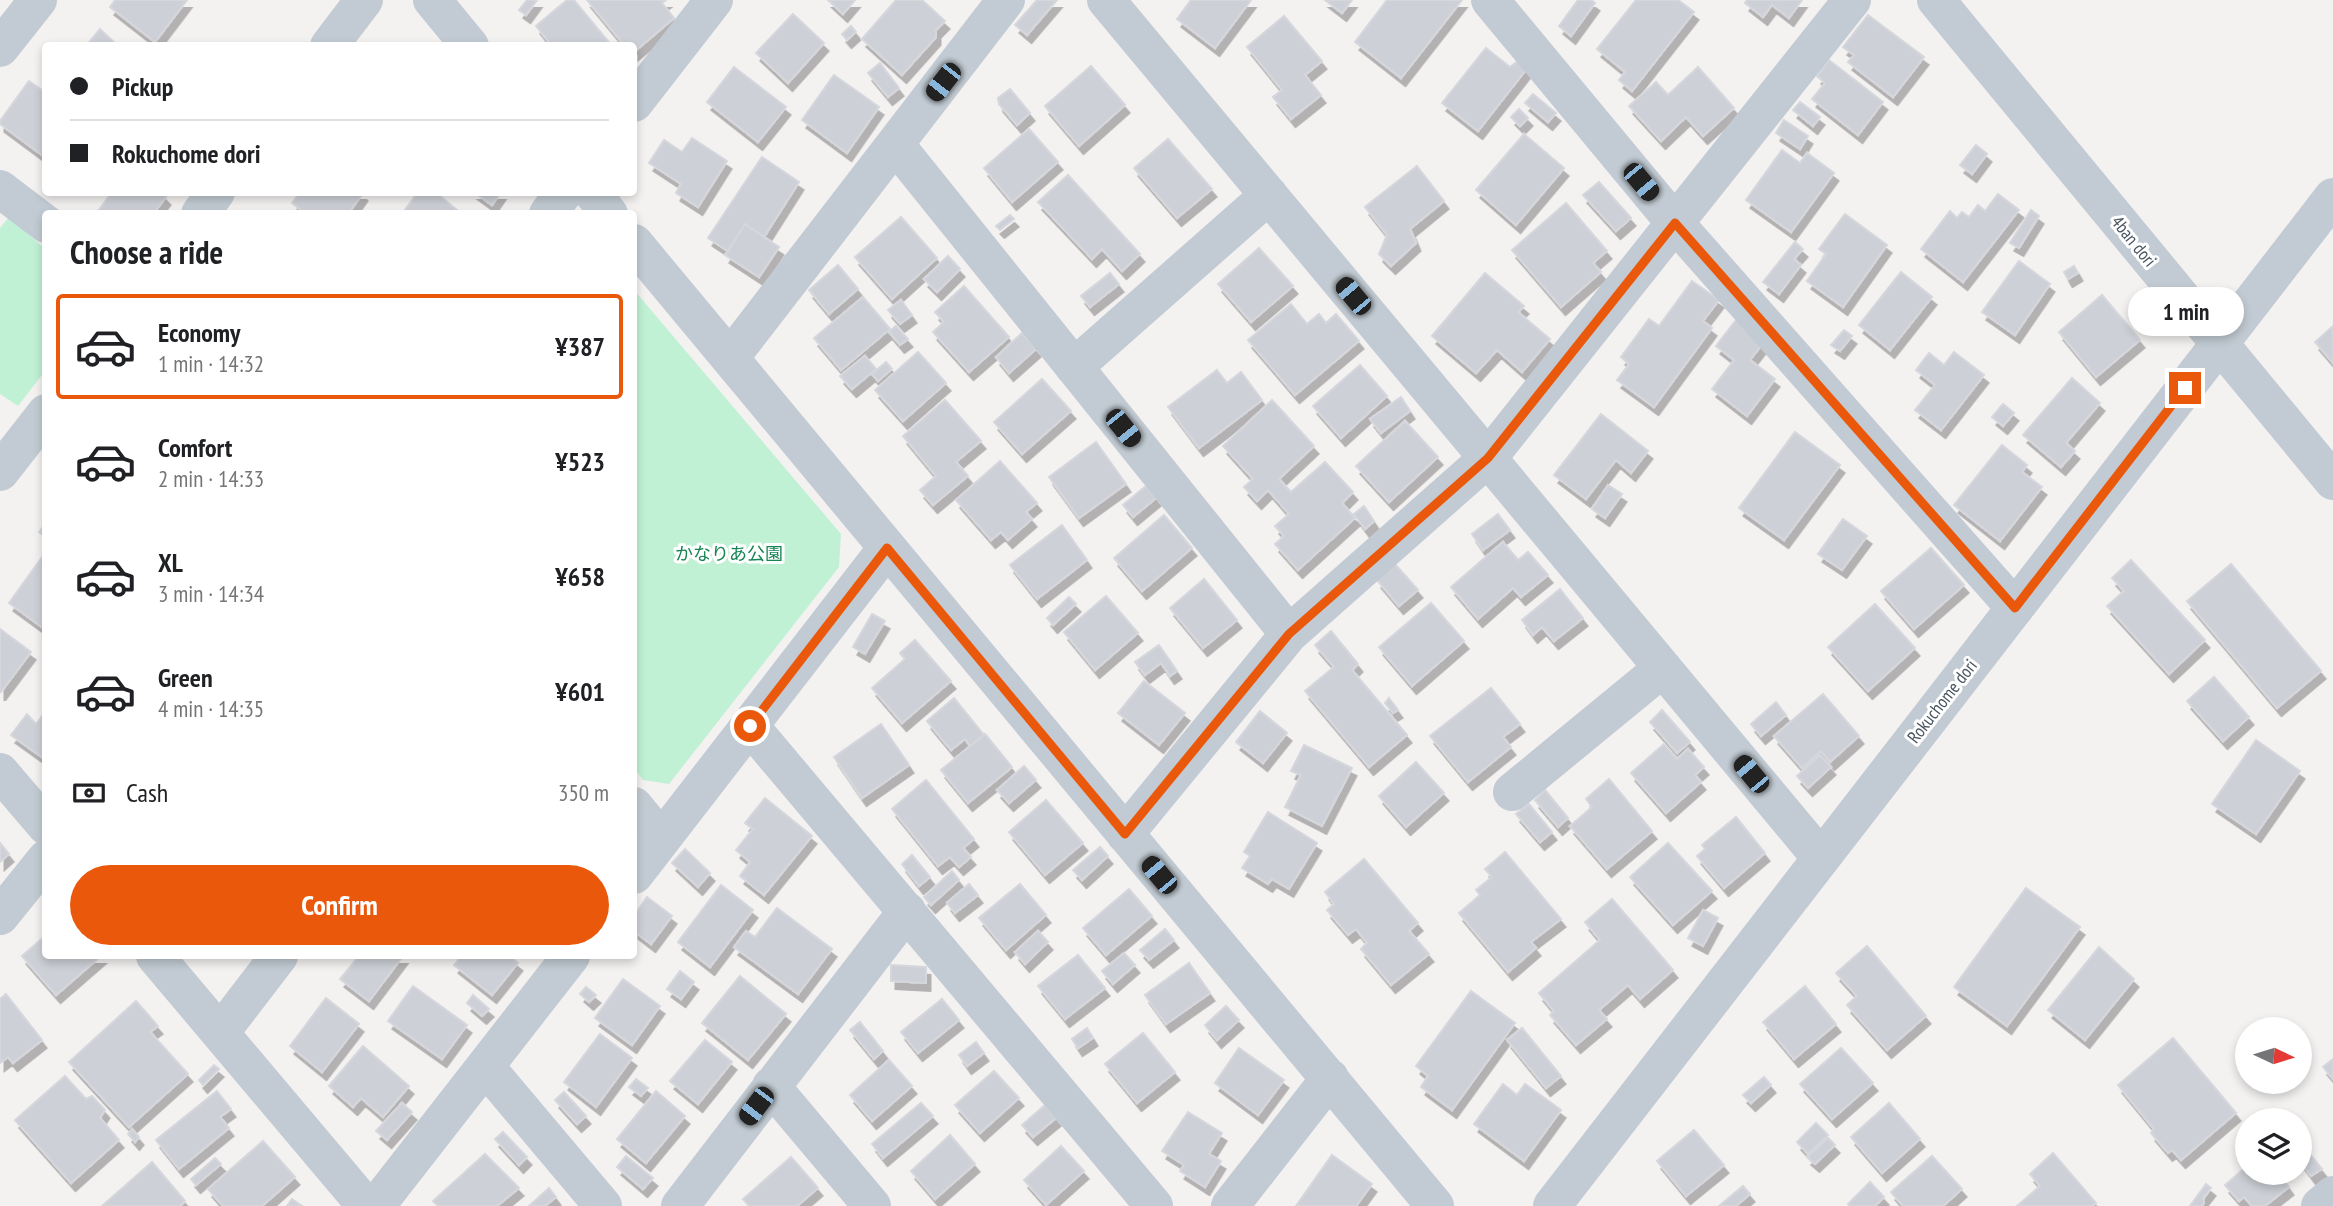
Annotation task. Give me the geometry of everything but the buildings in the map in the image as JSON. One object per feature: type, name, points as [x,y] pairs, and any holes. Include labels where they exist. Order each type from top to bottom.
[{"type":"street","points":[[0,48],[38,0]]},
{"type":"street","points":[[332,42],[364,0]]},
{"type":"street","points":[[432,0],[467,42]]},
{"type":"street","points":[[637,99],[714,0]]},
{"type":"street","points":[[730,359],[1006,0]]},
{"type":"street","points":[[1106,0],[1821,858]]},
{"type":"street","points":[[1490,0],[1675,223],[2015,608]]},
{"type":"street","points":[[1125,834],[1289,634],[1488,458],[1852,0]]},
{"type":"street","name":"4ban dori","points":[[1936,0],[2333,481]]},
{"type":"street","points":[[895,144],[1289,634]]},
{"type":"street","points":[[0,189],[42,222]]},
{"type":"street","points":[[1074,367],[1269,195]]},
{"type":"street","points":[[595,196],[606,210]]},
{"type":"street","name":"Rokuchome dori","points":[[1552,1206],[2333,197]]},
{"type":"street","points":[[637,247],[1435,1206]]},
{"type":"street","points":[[0,472],[42,418]]},
{"type":"street","points":[[637,871],[887,548]]},
{"type":"street","points":[[1512,792],[1663,668]]},
{"type":"street","points":[[750,726],[1154,1206]]},
{"type":"street","points":[[0,772],[42,821]]},
{"type":"street","points":[[637,810],[662,839]]},
{"type":"street","points":[[0,916],[42,864]]},
{"type":"street","points":[[680,1206],[907,911]]},
{"type":"street","points":[[158,959],[366,1206]]},
{"type":"street","points":[[220,1033],[277,959]]},
{"type":"street","points":[[376,1206],[569,959]]},
{"type":"street","points":[[485,1066],[603,1206]]},
{"type":"street","points":[[1230,1206],[1330,1078]]},
{"type":"street","points":[[771,1086],[872,1206]]},
{"type":"street","points":[[2320,1206],[2333,1195]]},
{"type":"green space","points":[[9,217],[42,246],[42,375],[18,406],[0,394],[0,228]]},
{"type":"green space","name":"かなりあ公園","points":[[637,294],[841,534],[839,567],[669,784],[643,780],[637,772]]},
{"type":"route","points":[[750,726],[887,548],[1125,834],[1289,634],[1488,458],[1675,223],[2015,608],[2185,388]]}]
